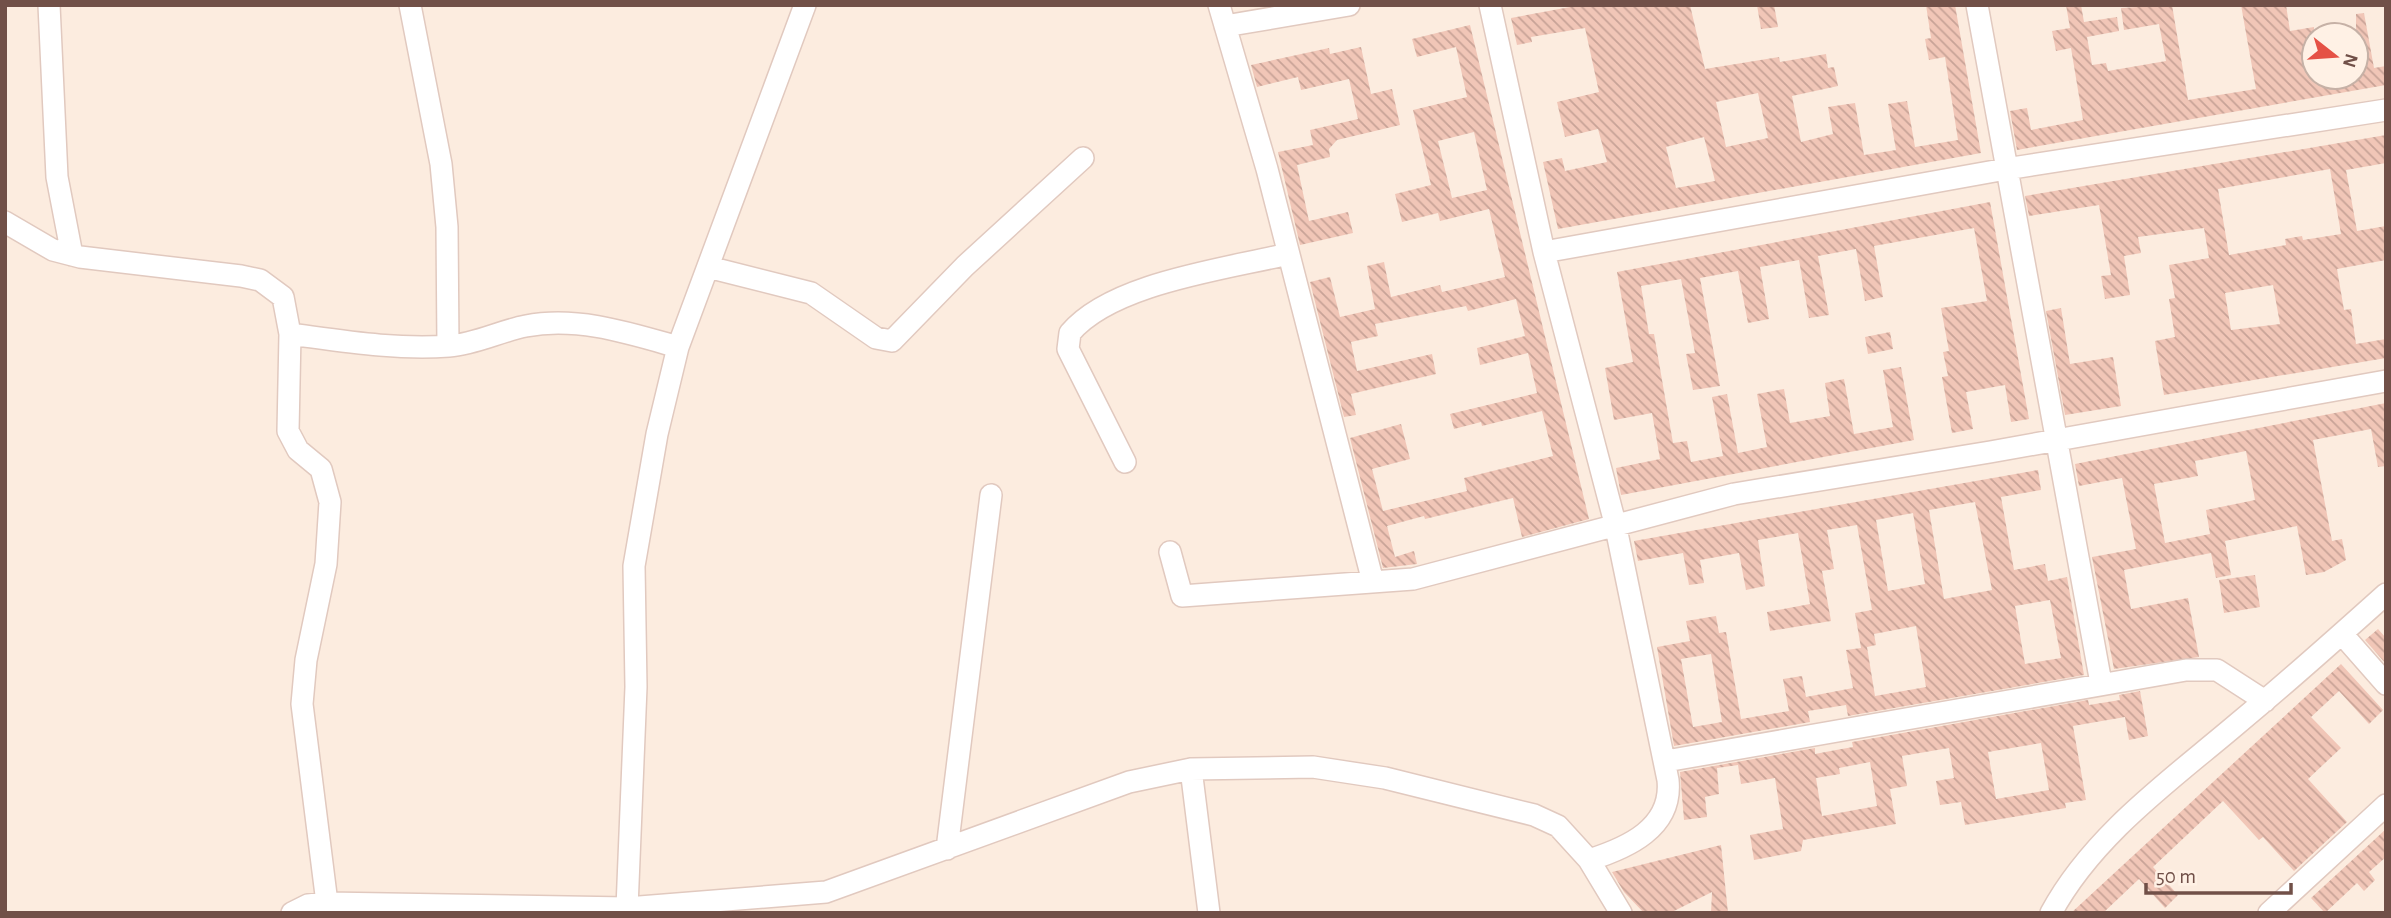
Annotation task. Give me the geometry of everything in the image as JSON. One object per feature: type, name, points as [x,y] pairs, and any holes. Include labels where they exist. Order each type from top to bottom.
[{"type":"street","points":[[49,5],[57,177],[72,255]]},
{"type":"street","points":[[410,5],[441,164],[447,227],[448,346]]},
{"type":"street","points":[[628,908],[636,687],[634,566],[657,434],[678,347],[805,5]]},
{"type":"street","points":[[1219,5],[1267,169],[1373,582]]},
{"type":"street","points":[[1225,26],[1349,5]]},
{"type":"street","points":[[1490,5],[1544,252],[1615,523],[1666,761],[1670,793],[1653,827],[1642,838],[1622,849],[1589,860]]},
{"type":"street","points":[[1976,5],[2101,683]]},
{"type":"street","points":[[1544,252],[2006,169],[2386,110]]},
{"type":"street","points":[[708,267],[811,293],[876,338],[892,341],[965,266],[1083,158]]},
{"type":"street","points":[[5,222],[53,250],[72,255],[260,280],[283,297],[290,334],[288,431],[298,450],[321,469],[327,482],[330,502],[326,564],[306,660],[302,704],[327,903]]},
{"type":"street","points":[[1125,462],[1068,349],[1070,333],[1111,302],[1142,289],[1288,254]]},
{"type":"street","points":[[290,334],[381,346],[448,346],[525,326],[556,322],[627,333],[678,347]]},
{"type":"street","points":[[1170,552],[1182,596],[1413,579],[1615,523],[1734,494],[2055,441],[2386,381]]},
{"type":"street","points":[[947,849],[991,495]]},
{"type":"street","points":[[2051,913],[2065,887],[2088,858],[2156,792],[2265,701],[2386,594]]},
{"type":"street","points":[[2342,634],[2386,684]]},
{"type":"street","points":[[1666,761],[2101,683],[2212,668],[2265,701]]},
{"type":"street","points":[[292,913],[308,905],[327,903],[628,908],[828,903],[947,849],[1129,782],[1191,769],[1313,767],[1385,778],[1534,815],[1558,826],[1589,860],[1621,913]]},
{"type":"street","points":[[1191,769],[1209,913]]},
{"type":"street","points":[[2269,913],[2386,805]]},
{"type":"building","points":[[1581,5],[1690,5],[1705,69],[1779,57],[1780,62],[1826,54],[1828,68],[1834,67],[1838,86],[1792,96],[1801,142],[1833,134],[1828,107],[1855,103],[1864,155],[1896,150],[1888,104],[1907,101],[1915,147],[1958,140],[1945,57],[1929,60],[1925,39],[1931,38],[1926,5],[1955,5],[1981,153],[1558,229],[1543,162],[1562,158],[1565,171],[1607,162],[1598,129],[1565,137],[1557,102],[1599,92],[1585,28],[1531,37],[1532,42],[1517,45],[1511,18]],"holes":[[[1758,93],[1768,138],[1726,147],[1716,102]],[[1704,137],[1715,181],[1676,188],[1666,147]]]},
{"type":"building","points":[[1757,5],[1774,5],[1778,27],[1761,29]]},
{"type":"building","points":[[2066,5],[2081,5],[2084,22],[2117,17],[2119,31],[2087,37],[2092,65],[2106,63],[2108,71],[2166,61],[2159,24],[2124,30],[2121,8],[2172,5],[2188,100],[2256,89],[2241,5],[2286,5],[2290,31],[2300,29],[2300,91],[2352,91],[2017,150],[2010,111],[2027,108],[2031,130],[2083,120],[2071,48],[2056,51],[2052,31],[2070,28]]},
{"type":"building","points":[[2364,13],[2365,21],[2356,21],[2356,14]]},
{"type":"building","points":[[1470,25],[1589,519],[1522,537],[1513,498],[1425,519],[1424,516],[1387,526],[1395,557],[1414,551],[1417,564],[1383,568],[1350,438],[1401,424],[1410,459],[1372,469],[1383,511],[1467,491],[1464,478],[1553,456],[1542,411],[1482,426],[1481,422],[1454,429],[1450,414],[1537,393],[1528,353],[1480,365],[1477,348],[1525,336],[1516,299],[1468,311],[1466,306],[1375,324],[1378,336],[1351,342],[1357,371],[1432,354],[1436,374],[1351,394],[1356,415],[1344,417],[1310,282],[1330,277],[1340,317],[1375,309],[1367,266],[1384,262],[1391,297],[1440,285],[1442,292],[1505,277],[1489,209],[1440,221],[1438,213],[1402,222],[1395,194],[1431,185],[1413,110],[1467,97],[1456,47],[1417,57],[1412,39]],"holes":[[[1474,132],[1487,190],[1452,198],[1438,141]]]},
{"type":"building","points":[[2370,46],[2374,68],[2386,66],[2386,85],[2370,88]]},
{"type":"building","points":[[1361,47],[1371,94],[1392,89],[1400,125],[1337,140],[1329,149],[1330,157],[1297,165],[1309,221],[1348,212],[1353,233],[1300,245],[1278,152],[1313,145],[1310,130],[1358,119],[1349,79],[1301,90],[1298,77],[1257,87],[1251,65],[1329,48],[1330,54]]},
{"type":"building","points":[[2386,135],[2386,163],[2346,170],[2357,231],[2386,226],[2386,260],[2337,269],[2344,310],[2351,309],[2356,344],[2386,339],[2386,358],[2164,395],[2155,341],[2175,337],[2169,299],[2175,298],[2169,265],[2209,258],[2204,228],[2138,237],[2141,253],[2124,256],[2130,295],[2105,299],[2101,276],[2111,275],[2099,205],[2029,216],[2025,196]],"holes":[[[2330,169],[2341,234],[2303,240],[2302,236],[2285,239],[2286,245],[2229,255],[2218,189]],[[2273,285],[2280,324],[2231,330],[2225,293]]]},
{"type":"building","points":[[1990,202],[2029,419],[2011,422],[2005,385],[1966,392],[1973,429],[1952,433],[1942,377],[1948,376],[1943,352],[1949,351],[1941,308],[1987,301],[1974,228],[1874,246],[1883,297],[1865,301],[1856,249],[1818,256],[1829,315],[1809,318],[1799,260],[1760,267],[1769,319],[1748,323],[1738,271],[1700,278],[1720,386],[1693,390],[1686,354],[1695,353],[1681,279],[1641,286],[1649,334],[1654,334],[1673,443],[1687,441],[1691,462],[1723,456],[1712,397],[1727,394],[1738,453],[1767,447],[1757,394],[1784,389],[1790,423],[1830,416],[1825,383],[1844,379],[1854,434],[1893,427],[1883,370],[1901,367],[1914,440],[1621,495],[1616,468],[1660,459],[1652,413],[1614,420],[1605,368],[1633,362],[1617,272]]},
{"type":"building","points":[[2061,308],[2070,364],[2113,357],[2121,406],[2065,415],[2046,311]]},
{"type":"building","points":[[1890,332],[1893,349],[1868,354],[1865,337]]},
{"type":"building","points":[[2386,403],[2386,466],[2378,467],[2371,429],[2313,440],[2332,541],[2342,539],[2346,560],[2324,572],[2306,575],[2297,526],[2225,541],[2231,575],[2216,578],[2211,553],[2124,570],[2131,609],[2188,598],[2199,657],[2114,669],[2092,557],[2136,549],[2122,478],[2079,486],[2075,464]],"holes":[[[2246,451],[2255,500],[2206,510],[2210,534],[2165,543],[2154,484],[2198,476],[2195,461]]]},
{"type":"building","points":[[2038,470],[2041,490],[2001,497],[2014,570],[2045,564],[2048,581],[2067,577],[2084,675],[1848,716],[1846,705],[1808,711],[1810,722],[1674,746],[1657,647],[1690,641],[1686,621],[1716,616],[1719,633],[1726,632],[1741,719],[1789,711],[1783,679],[1802,676],[1806,697],[1853,688],[1846,650],[1861,648],[1855,613],[1872,610],[1857,525],[1827,530],[1834,569],[1822,571],[1831,621],[1770,631],[1767,612],[1810,604],[1798,533],[1758,540],[1765,586],[1746,590],[1739,553],[1700,560],[1704,583],[1689,585],[1683,553],[1638,561],[1634,541]],"holes":[[[1975,502],[1992,590],[1944,599],[1929,510]],[[1913,513],[1925,584],[1888,591],[1876,520]],[[2050,600],[2061,658],[2025,664],[2015,606]],[[1916,626],[1926,687],[1875,696],[1867,647],[1876,645],[1874,634]],[[1711,654],[1722,722],[1693,727],[1681,659]]]},
{"type":"building","points":[[2255,575],[2260,607],[2224,613],[2219,580]]},
{"type":"building","points":[[2378,629],[2386,638],[2386,664],[2365,640]]},
{"type":"building","points":[[2341,664],[2383,710],[2369,724],[2339,691],[2311,717],[2341,748],[2308,779],[2347,822],[2294,871],[2263,837],[2259,840],[2223,801],[2153,867],[2178,895],[2165,908],[2139,879],[2103,913],[2071,913]]},
{"type":"building","points":[[2140,691],[2148,736],[2129,740],[2125,717],[2073,726],[2086,800],[2065,803],[2066,808],[1965,825],[1961,802],[1940,805],[1936,781],[1954,778],[1949,748],[1902,756],[1907,786],[1890,789],[1896,824],[1803,840],[1801,851],[1754,860],[1750,835],[1783,829],[1775,778],[1741,784],[1738,765],[1717,768],[1719,794],[1705,797],[1707,817],[1684,820],[1680,772],[1815,748],[1815,754],[1853,747],[1852,742],[2088,700],[2089,705],[2120,700],[2119,695]],"holes":[[[2041,743],[2049,790],[1996,799],[1988,752]],[[1870,762],[1877,806],[1822,816],[1816,778],[1840,774],[1839,768]]]},
{"type":"building","points":[[2386,829],[2386,857],[2369,872],[2375,880],[2364,891],[2357,883],[2325,913],[2311,898]]},
{"type":"building","points":[[1721,845],[1728,913],[1711,913],[1712,892],[1670,913],[1644,913],[1624,892],[1612,872]]}]
